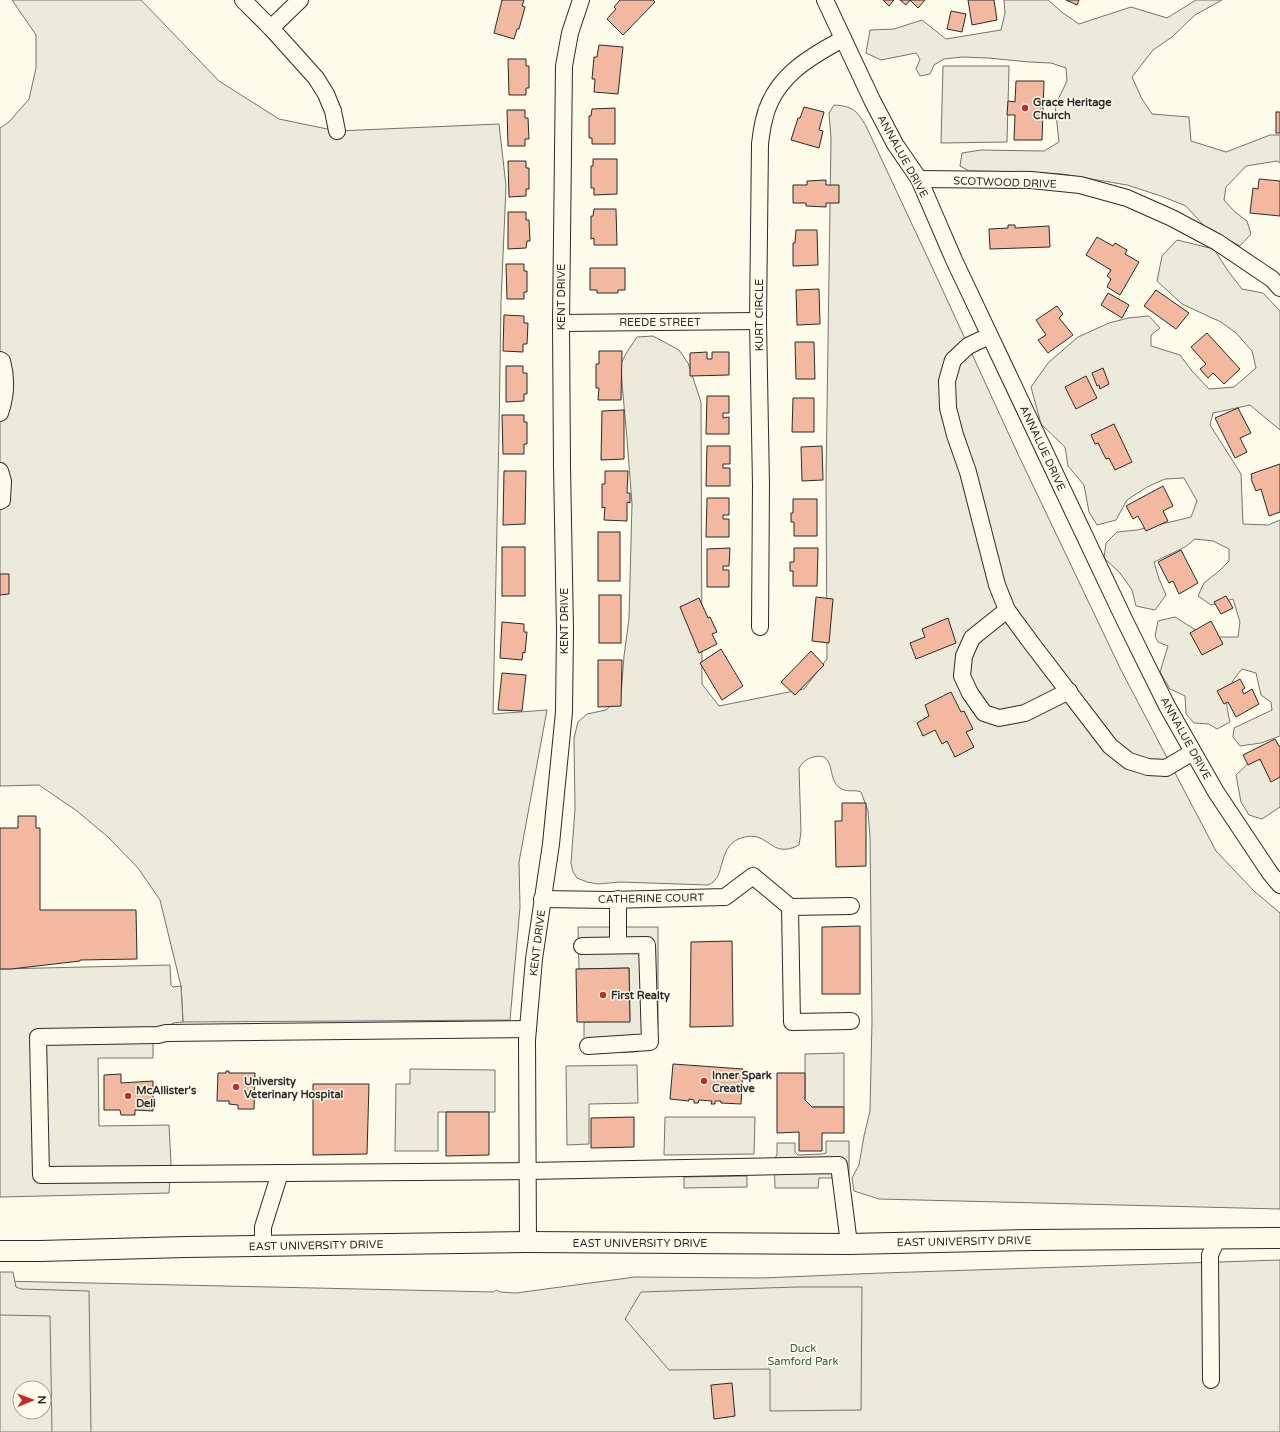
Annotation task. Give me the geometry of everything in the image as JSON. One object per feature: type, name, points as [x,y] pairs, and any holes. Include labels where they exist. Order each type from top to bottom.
[{"type":"main road","name":"EAST UNIVERSITY DRIVE","points":[[0,1251],[528,1242],[849,1244],[1033,1240],[1280,1238]]},
{"type":"street","points":[[242,0],[271,28],[320,84],[333,111],[337,131]]},
{"type":"street","points":[[271,28],[300,0]]},
{"type":"street","name":"KENT DRIVE","points":[[528,1242],[528,1029],[534,959],[551,844],[564,712],[565,630],[561,323],[564,66],[570,33],[581,0]]},
{"type":"street","name":"ANNALUE DRIVE","points":[[825,0],[872,100],[895,144],[918,179],[989,336],[1167,706],[1216,792],[1270,873],[1280,885]]},
{"type":"street","name":"KURT CIRCLE","points":[[760,627],[761,485],[758,321],[760,144],[764,118],[770,102],[780,86],[790,74],[808,59],[843,39]]},
{"type":"street","name":"SCOTWOOD DRIVE","points":[[918,179],[1031,180],[1080,185],[1127,198],[1172,218],[1217,242],[1277,282]]},
{"type":"street","name":"REEDE STREET","points":[[561,323],[758,321]]},
{"type":"street","points":[[989,336],[968,346],[953,360],[947,381],[948,408],[955,435],[968,472],[997,585],[1007,610],[1110,746],[1129,762],[1148,767],[1166,768],[1193,752]]},
{"type":"street","points":[[0,360],[2,361],[5,374],[4,402],[0,413]]},
{"type":"street","points":[[0,471],[3,481],[2,500],[0,501]]},
{"type":"street","points":[[1007,610],[972,638],[964,656],[962,676],[970,693],[984,713],[999,718],[1025,713],[1069,690]]},
{"type":"street","name":"CATHERINE COURT","points":[[542,899],[725,897],[753,876],[790,906]]},
{"type":"street","points":[[618,899],[618,945]]},
{"type":"street","points":[[851,906],[790,906],[792,1022],[851,1021]]},
{"type":"street","points":[[582,946],[647,945],[650,1042],[588,1046]]},
{"type":"street","points":[[528,1029],[166,1033],[158,1035],[38,1037],[41,1174],[528,1172],[839,1165],[849,1244]]},
{"type":"street","points":[[263,1246],[263,1227],[280,1173]]},
{"type":"street","points":[[1211,1380],[1210,1255],[1217,1239]]},
{"type":"green space","points":[[12,0],[141,0],[219,81],[279,119],[337,131],[499,124],[506,186],[501,302],[493,714],[547,710],[519,862],[520,907],[510,1020],[183,1022],[181,986],[160,900],[138,868],[108,837],[77,811],[39,785],[0,786],[0,128],[9,122],[29,99],[36,68],[36,35]]},
{"type":"green space","points":[[1004,0],[1048,0],[1079,24],[1131,7],[1167,18],[1196,0],[1222,0],[1195,15],[1172,37],[1153,50],[1132,77],[1142,99],[1152,114],[1189,117],[1191,141],[1226,152],[1270,135],[1280,135],[1280,163],[1277,161],[1246,166],[1226,187],[1224,200],[1235,212],[1247,221],[1251,234],[1240,246],[1205,227],[1186,206],[1127,185],[1062,174],[969,171],[960,166],[962,153],[981,150],[1044,151],[1059,142],[1055,106],[1067,81],[1066,68],[1051,63],[962,57],[944,59],[934,65],[930,74],[920,76],[916,69],[920,59],[916,53],[881,60],[866,53],[870,30],[894,29],[922,20],[946,39],[1001,30],[1005,13]]},
{"type":"green space","points":[[834,105],[854,110],[866,126],[1017,452],[1121,670],[1216,851],[1254,891],[1280,913],[1280,1209],[879,1199],[854,1191],[852,1178],[859,1165],[870,1111],[872,1021],[870,837],[868,811],[861,792],[840,788],[833,779],[830,767],[825,758],[820,756],[813,757],[805,761],[799,768],[801,832],[799,845],[790,849],[782,849],[753,836],[736,840],[729,846],[725,853],[718,875],[714,881],[708,885],[620,882],[598,884],[577,878],[573,872],[571,863],[575,809],[574,738],[578,722],[587,714],[606,710],[621,695],[629,619],[632,504],[621,363],[637,337],[653,336],[679,350],[688,363],[701,402],[702,684],[719,706],[804,689],[827,659],[826,481],[831,138],[829,113]]},
{"type":"green space","points":[[1177,240],[1214,249],[1242,289],[1263,293],[1280,311],[1280,430],[1250,405],[1213,413],[1210,425],[1241,474],[1243,524],[1268,525],[1280,520],[1280,736],[1261,743],[1240,746],[1233,737],[1234,728],[1272,710],[1271,702],[1261,695],[1256,673],[1242,669],[1236,676],[1227,694],[1227,706],[1230,722],[1217,729],[1209,724],[1194,723],[1186,714],[1185,696],[1170,689],[1160,672],[1168,646],[1158,642],[1155,636],[1158,621],[1175,617],[1207,637],[1238,637],[1240,622],[1233,599],[1211,605],[1198,596],[1204,583],[1229,561],[1229,549],[1213,541],[1195,539],[1185,547],[1154,562],[1166,595],[1155,610],[1136,606],[1132,590],[1120,573],[1104,558],[1106,543],[1117,532],[1137,530],[1191,517],[1197,501],[1184,478],[1165,479],[1147,487],[1127,500],[1116,520],[1097,525],[1089,512],[1084,485],[1068,466],[1065,447],[1041,424],[1031,387],[1048,363],[1078,337],[1109,323],[1128,318],[1149,316],[1160,328],[1151,335],[1151,346],[1180,355],[1192,371],[1209,389],[1234,387],[1256,368],[1252,351],[1236,333],[1221,322],[1182,304],[1157,281],[1162,256]]},
{"type":"green space","points":[[1254,758],[1265,762],[1280,773],[1280,807],[1262,819],[1249,815],[1241,802],[1236,775]]},
{"type":"green space","points":[[844,1053],[844,1107],[812,1107],[805,1100],[805,1054]]},
{"type":"green space","name":"Duck Samford Park","points":[[1280,1260],[1280,1432],[0,1432],[0,1281],[494,1292],[496,1290],[500,1292],[516,1293],[635,1277],[762,1278]]},
{"type":"shaded area","points":[[943,66],[1009,66],[1007,142],[941,143]]},
{"type":"shaded area","points":[[578,927],[658,927],[658,1027],[656,1035],[645,1049],[633,1052],[584,1053],[584,1022],[630,1021],[629,968],[579,969]]},
{"type":"shaded area","points":[[170,965],[171,985],[173,987],[181,986],[183,1022],[173,1023],[153,1040],[153,1058],[98,1058],[99,1126],[169,1125],[171,1164],[169,1193],[0,1197],[0,969]]},
{"type":"shaded area","points":[[637,1065],[638,1103],[589,1104],[589,1144],[567,1145],[566,1066]]},
{"type":"shaded area","points":[[410,1069],[495,1070],[495,1112],[438,1112],[438,1151],[395,1151],[396,1084],[410,1084]]},
{"type":"shaded area","points":[[665,1117],[755,1117],[754,1154],[664,1155]]},
{"type":"shaded area","points":[[826,1141],[849,1141],[849,1178],[819,1178],[818,1188],[775,1188],[774,1159],[777,1155],[777,1143],[795,1143],[795,1152],[798,1155],[826,1153]]},
{"type":"shaded area","points":[[747,1176],[747,1187],[684,1188],[684,1177]]},
{"type":"shaded area","points":[[0,1272],[13,1272],[16,1287],[21,1289],[89,1291],[91,1432],[52,1432],[50,1316],[0,1315]]},
{"type":"shaded area","points":[[797,1287],[862,1287],[861,1410],[770,1411],[770,1369],[669,1370],[625,1319],[641,1292]]},
{"type":"building","points":[[502,0],[524,0],[522,6],[525,7],[519,29],[517,29],[514,39],[494,33]]},
{"type":"building","points":[[620,0],[653,0],[655,2],[623,35],[607,19],[616,9],[614,7]]},
{"type":"building","points":[[883,0],[894,0],[889,6]]},
{"type":"building","points":[[900,0],[910,0],[906,5]]},
{"type":"building","points":[[910,0],[925,0],[918,8]]},
{"type":"building","points":[[968,0],[994,0],[997,20],[972,25]]},
{"type":"building","points":[[1066,0],[1079,0],[1077,5]]},
{"type":"building","points":[[951,11],[966,14],[962,32],[947,29]]},
{"type":"building","points":[[599,45],[623,47],[618,94],[594,92],[595,79],[592,79],[594,57],[597,57]]},
{"type":"building","points":[[508,59],[526,59],[526,66],[529,66],[529,88],[526,88],[526,95],[509,95]]},
{"type":"building","name":"Grace Heritage Church","points":[[1016,81],[1044,81],[1042,140],[1014,140],[1015,115],[1007,115],[1008,101],[1015,102]]},
{"type":"building","points":[[804,107],[824,112],[819,130],[823,131],[819,148],[791,140],[798,118],[800,118]]},
{"type":"building","points":[[615,108],[615,144],[592,144],[592,138],[589,138],[589,116],[591,116],[592,109]]},
{"type":"building","points":[[507,110],[525,110],[525,118],[528,118],[529,139],[525,139],[525,146],[508,146]]},
{"type":"building","points":[[1276,112],[1280,112],[1280,133],[1276,133]]},
{"type":"building","points":[[593,159],[617,159],[617,194],[594,195],[594,188],[591,188],[591,166],[593,166]]},
{"type":"building","points":[[508,161],[526,161],[526,168],[529,168],[529,189],[526,189],[526,196],[509,197]]},
{"type":"building","points":[[1259,179],[1280,181],[1280,216],[1250,213],[1253,188],[1258,189]]},
{"type":"building","points":[[826,180],[826,185],[839,185],[839,203],[826,203],[826,207],[806,206],[806,203],[793,203],[793,185],[807,185],[807,181]]},
{"type":"building","points":[[594,209],[616,209],[617,245],[594,245],[594,238],[591,239],[591,216],[593,216]]},
{"type":"building","points":[[508,212],[526,212],[526,220],[529,220],[530,241],[527,241],[526,248],[508,249]]},
{"type":"building","points":[[1008,225],[1015,225],[1015,228],[1049,226],[1050,247],[990,249],[989,229],[1008,228]]},
{"type":"building","points":[[796,230],[817,230],[818,265],[793,266],[793,243],[795,243]]},
{"type":"building","points":[[1097,237],[1113,246],[1115,243],[1127,250],[1125,254],[1139,262],[1120,295],[1107,287],[1111,279],[1107,276],[1111,270],[1086,255]]},
{"type":"building","points":[[506,264],[524,264],[524,271],[527,271],[527,292],[524,292],[524,299],[507,299]]},
{"type":"building","points":[[590,268],[625,268],[625,290],[618,290],[618,293],[597,293],[597,290],[590,290]]},
{"type":"building","points":[[819,289],[820,324],[797,325],[796,290]]},
{"type":"building","points":[[1156,290],[1189,313],[1176,329],[1144,306]]},
{"type":"building","points":[[1108,293],[1129,305],[1122,318],[1101,305]]},
{"type":"building","points":[[1057,306],[1063,314],[1059,318],[1073,335],[1048,353],[1038,340],[1046,335],[1036,320]]},
{"type":"building","points":[[504,315],[524,316],[524,323],[528,323],[527,344],[523,344],[523,352],[503,351]]},
{"type":"building","points":[[1207,333],[1240,369],[1224,384],[1213,373],[1208,378],[1200,369],[1206,364],[1191,347]]},
{"type":"building","points":[[795,342],[814,342],[815,379],[796,379]]},
{"type":"building","points":[[599,351],[622,351],[621,400],[598,400],[599,388],[596,388],[596,364],[599,364]]},
{"type":"building","points":[[707,352],[707,359],[712,359],[712,352],[729,352],[729,375],[690,376],[690,353]]},
{"type":"building","points":[[506,366],[523,366],[523,373],[527,373],[527,394],[524,394],[524,401],[506,402]]},
{"type":"building","points":[[1103,368],[1109,384],[1100,389],[1099,385],[1097,386],[1092,373]]},
{"type":"building","points":[[1086,376],[1097,398],[1076,409],[1065,387]]},
{"type":"building","points":[[707,396],[729,396],[729,413],[723,413],[723,418],[729,417],[729,434],[706,434]]},
{"type":"building","points":[[793,398],[814,398],[814,432],[792,432]]},
{"type":"building","points":[[1238,408],[1251,433],[1240,438],[1247,452],[1235,458],[1215,418]]},
{"type":"building","points":[[624,410],[624,459],[601,460],[602,411]]},
{"type":"building","points":[[502,415],[524,415],[524,422],[527,422],[527,444],[524,444],[524,454],[503,454]]},
{"type":"building","points":[[1114,424],[1132,462],[1115,470],[1109,458],[1106,459],[1098,443],[1095,444],[1091,435]]},
{"type":"building","points":[[707,446],[730,446],[730,464],[723,464],[723,468],[730,468],[730,486],[706,486]]},
{"type":"building","points":[[822,446],[823,480],[802,481],[801,447]]},
{"type":"building","points":[[1280,464],[1280,512],[1269,516],[1261,489],[1256,491],[1251,479],[1251,474]]},
{"type":"building","points":[[504,471],[526,471],[525,524],[503,525]]},
{"type":"building","points":[[605,471],[628,471],[627,493],[630,493],[630,503],[627,502],[627,521],[604,520],[605,507],[602,508],[602,484],[605,484]]},
{"type":"building","points":[[1163,486],[1173,506],[1163,511],[1168,521],[1146,531],[1138,516],[1133,519],[1126,506]]},
{"type":"building","points":[[707,498],[729,498],[729,515],[723,515],[723,519],[729,519],[729,537],[706,537]]},
{"type":"building","points":[[793,499],[817,499],[817,536],[794,536],[794,522],[791,522],[791,513],[793,513]]},
{"type":"building","points":[[598,532],[620,532],[620,581],[598,581]]},
{"type":"building","points":[[502,547],[525,547],[525,596],[502,596]]},
{"type":"building","points":[[730,548],[729,566],[723,566],[723,570],[729,570],[729,587],[707,587],[707,549]]},
{"type":"building","points":[[794,548],[818,548],[817,586],[793,586],[793,571],[790,571],[790,562],[794,562]]},
{"type":"building","points":[[1181,550],[1198,583],[1179,594],[1173,581],[1169,583],[1158,562]]},
{"type":"building","points":[[0,574],[9,574],[9,594],[0,595]]},
{"type":"building","points":[[599,595],[621,595],[621,643],[599,643]]},
{"type":"building","points":[[1226,596],[1233,608],[1221,614],[1214,602]]},
{"type":"building","points":[[816,597],[833,599],[829,643],[812,641]]},
{"type":"building","points":[[699,598],[708,618],[710,617],[717,632],[712,634],[717,644],[699,653],[680,607]]},
{"type":"building","points":[[948,618],[956,643],[916,659],[910,643],[925,637],[922,629]]},
{"type":"building","points":[[1211,621],[1223,644],[1202,655],[1190,633]]},
{"type":"building","points":[[502,622],[524,624],[524,632],[527,632],[525,653],[523,652],[522,660],[500,658]]},
{"type":"building","points":[[721,649],[743,686],[722,700],[700,663]]},
{"type":"building","points":[[811,651],[824,665],[795,695],[781,682]]},
{"type":"building","points":[[598,660],[622,660],[621,706],[598,707]]},
{"type":"building","points":[[502,673],[526,675],[522,711],[498,710]]},
{"type":"building","points":[[1240,679],[1245,688],[1242,690],[1244,694],[1252,689],[1259,704],[1236,717],[1228,702],[1224,704],[1217,691]]},
{"type":"building","points":[[951,692],[961,712],[964,711],[973,729],[966,732],[974,747],[955,757],[947,741],[942,744],[935,730],[923,736],[917,723],[929,716],[925,705]]},
{"type":"building","points":[[1275,739],[1280,746],[1280,777],[1271,782],[1260,759],[1248,765],[1243,755]]},
{"type":"building","points":[[842,803],[866,803],[866,866],[836,867],[835,821],[842,821]]},
{"type":"building","points":[[18,816],[36,816],[36,828],[40,828],[40,910],[136,910],[137,959],[80,960],[11,969],[0,969],[0,828],[18,828]]},
{"type":"building","points":[[860,926],[860,994],[822,994],[822,927]]},
{"type":"building","points":[[732,941],[733,1026],[690,1027],[691,942]]},
{"type":"building","name":"First Realty","points":[[629,968],[630,1022],[577,1022],[576,969]]},
{"type":"building","points":[[673,1064],[743,1069],[741,1104],[721,1103],[721,1101],[715,1101],[715,1104],[711,1104],[712,1101],[699,1100],[698,1103],[694,1103],[694,1100],[689,1099],[689,1101],[670,1099]]},
{"type":"building","name":"University Veterinary Hospital","points":[[226,1071],[229,1071],[229,1073],[255,1073],[254,1109],[238,1109],[238,1105],[229,1104],[229,1101],[217,1101],[218,1073],[226,1073]]},
{"type":"building","points":[[777,1073],[805,1073],[805,1100],[812,1107],[844,1107],[844,1133],[822,1133],[822,1151],[799,1151],[799,1132],[777,1133]]},
{"type":"building","name":"McAllister's Deli","points":[[121,1074],[121,1083],[153,1081],[153,1111],[135,1110],[135,1115],[121,1115],[120,1110],[104,1110],[104,1075]]},
{"type":"building","points":[[313,1084],[369,1084],[367,1154],[313,1155]]},
{"type":"building","points":[[446,1112],[489,1112],[489,1155],[446,1156]]},
{"type":"building","points":[[634,1117],[634,1147],[591,1148],[591,1118]]},
{"type":"building","points":[[732,1383],[735,1416],[714,1419],[711,1385]]},
{"type":"place","name":"Grace Heritage Church","points":[[1025,108]]},
{"type":"place","name":"First Realty","points":[[603,995]]},
{"type":"place","name":"Inner Spark Creative","points":[[704,1081]]},
{"type":"place","name":"University Veterinary Hospital","points":[[236,1087]]},
{"type":"place","name":"McAllister's Deli","points":[[128,1096]]}]
